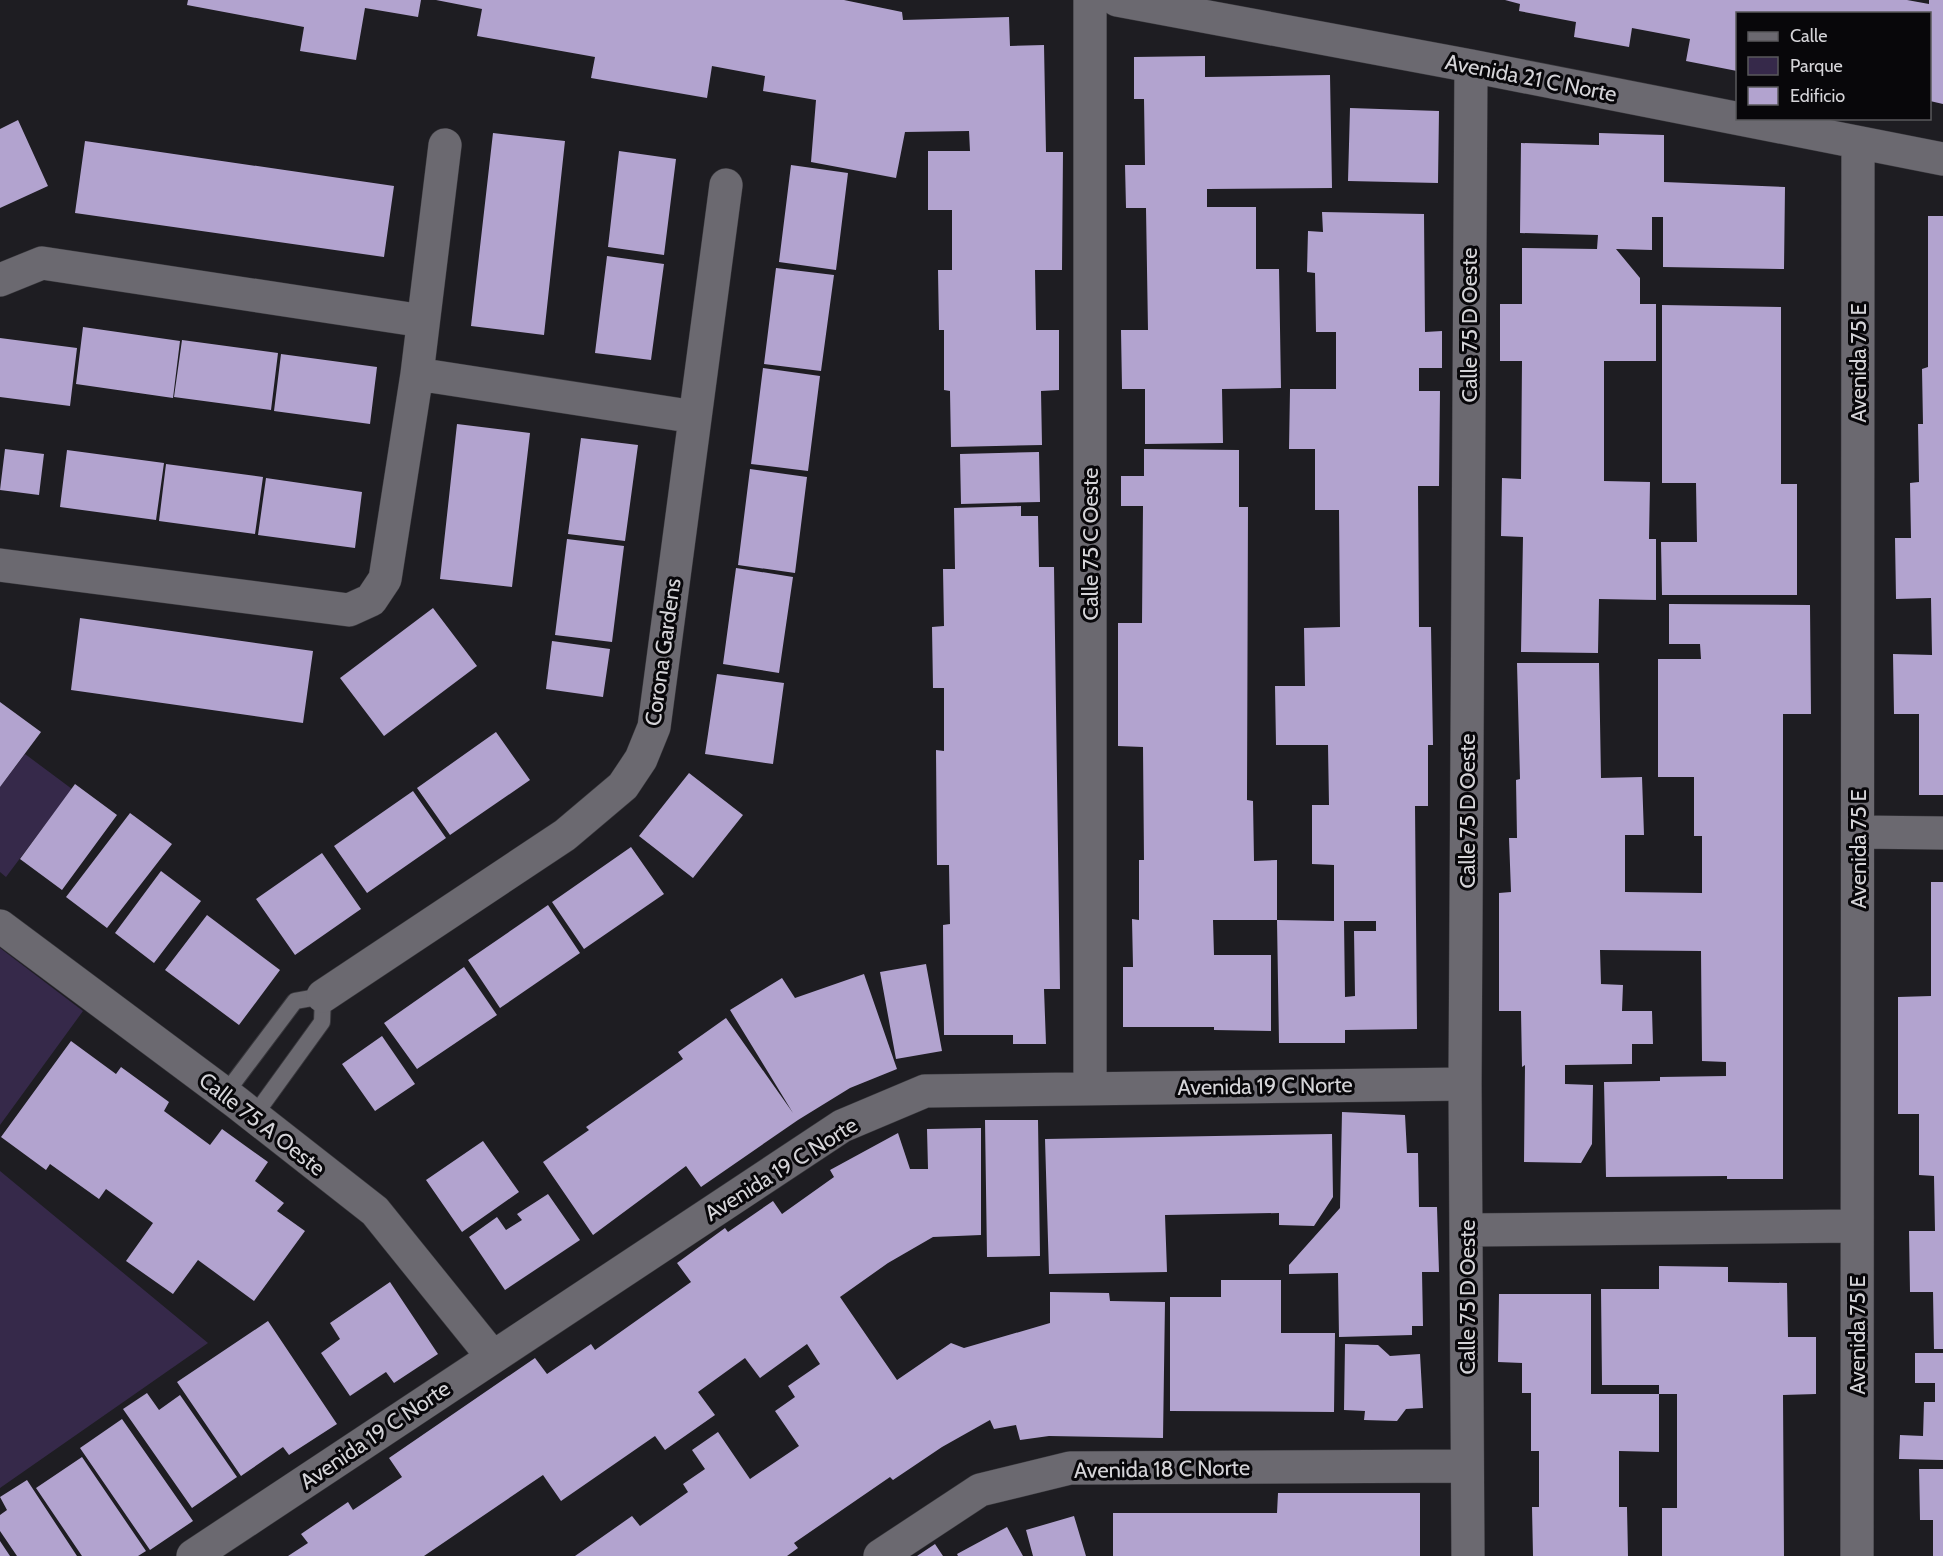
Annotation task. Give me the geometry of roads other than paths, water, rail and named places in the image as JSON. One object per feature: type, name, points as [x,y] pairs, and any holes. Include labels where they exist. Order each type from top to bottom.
[{"type":"street","name":"Calle 75 C Oeste","points":[[1090,0],[1090,1088]]},
{"type":"street","name":"Avenida 21 C Norte","points":[[1117,0],[1471,66],[1736,119]]},
{"type":"street","name":"Calle 75 D Oeste","points":[[1468,1556],[1466,1466],[1468,1230],[1465,1084],[1471,66]]},
{"type":"street","name":"Avenida 21 C Norte","points":[[1742,120],[1943,159]]},
{"type":"street","name":"Avenida 75 E","points":[[1857,1556],[1858,143]]},
{"type":"street","points":[[0,565],[349,610],[371,600],[385,579],[417,374],[445,145]]},
{"type":"street","name":"Corona Gardens","points":[[323,996],[565,835],[622,786],[641,759],[654,728],[726,185]]},
{"type":"street","points":[[0,280],[42,263],[423,321]]},
{"type":"street","points":[[417,374],[695,417]]},
{"type":"street","points":[[1858,831],[1943,832]]},
{"type":"street","name":"Calle 75 A Oeste","points":[[0,926],[254,1116],[375,1211],[492,1356]]},
{"type":"street","name":"Avenida 19 C Norte","points":[[193,1556],[842,1126],[926,1091],[1465,1084]]},
{"type":"street","points":[[1468,1230],[1857,1226]]},
{"type":"street","name":"Avenida 18 C Norte","points":[[880,1556],[980,1490],[1070,1468],[1466,1466]]},
{"type":"lane","points":[[225,1094],[295,1001],[323,996],[322,1022],[254,1116]]}]
